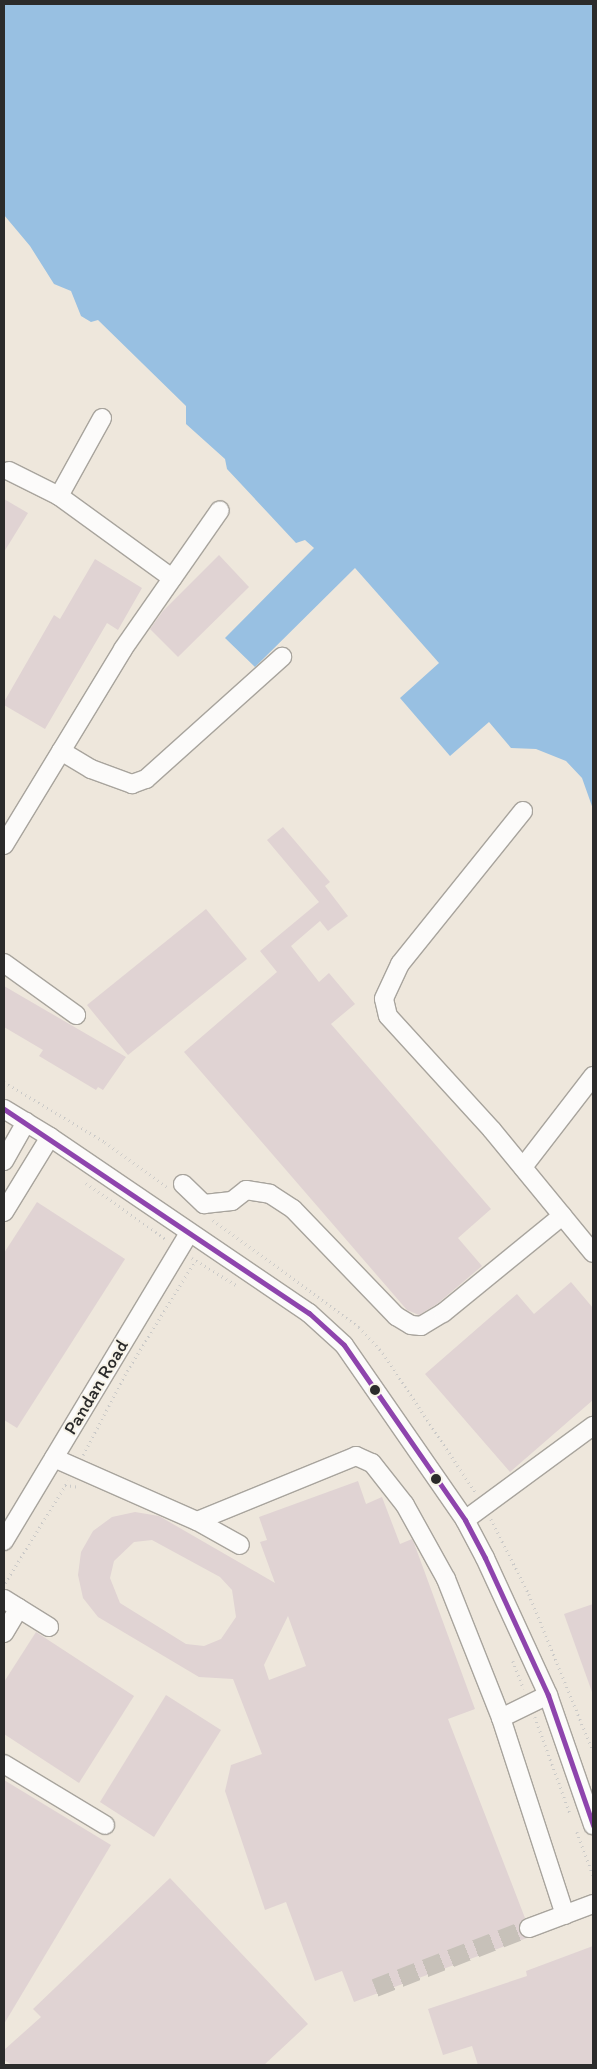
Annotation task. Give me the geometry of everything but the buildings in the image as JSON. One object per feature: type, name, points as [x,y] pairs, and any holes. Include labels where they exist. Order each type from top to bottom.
[{"type":"street","points":[[59,496],[102,418]]},
{"type":"street","points":[[9,471],[59,496],[172,578]]},
{"type":"street","points":[[4,845],[122,649],[220,510]]},
{"type":"street","points":[[61,751],[91,769],[132,784],[146,779],[282,658]]},
{"type":"street","points":[[523,811],[400,964],[384,999],[388,1016],[523,1167],[593,1253]]},
{"type":"street","points":[[4,963],[76,1015]]},
{"type":"street","points":[[523,1167],[593,1076]]},
{"type":"street","points":[[4,1109],[50,1137],[309,1313],[334,1334],[362,1369],[465,1520],[548,1695],[593,1825]]},
{"type":"street","points":[[4,1161],[26,1122]]},
{"type":"street","points":[[4,1212],[50,1137]]},
{"type":"street","points":[[184,1184],[204,1204],[232,1201],[246,1190],[270,1194],[293,1209],[396,1316],[411,1325],[421,1326],[443,1313],[562,1216]]},
{"type":"street","name":"Pandan Road","points":[[4,1541],[189,1233]]},
{"type":"street","points":[[465,1520],[593,1426]]},
{"type":"street","points":[[197,1521],[356,1456],[367,1459],[405,1505],[430,1547],[446,1579],[501,1718],[565,1915]]},
{"type":"street","points":[[54,1458],[197,1521],[240,1545]]},
{"type":"street","points":[[4,1633],[11,1604],[49,1626]]},
{"type":"street","points":[[501,1718],[548,1695]]},
{"type":"street","points":[[4,1764],[104,1825]]},
{"type":"street","points":[[529,1928],[593,1904]]},
{"type":"path","points":[[4,1584],[76,1468],[127,1371],[195,1260]]},
{"type":"water","points":[[4,4],[593,4],[593,809],[582,778],[566,761],[536,749],[511,748],[489,722],[450,756],[400,698],[439,663],[355,568],[255,667],[225,638],[314,548],[305,540],[296,543],[227,469],[225,459],[186,424],[186,406],[98,320],[91,322],[81,316],[71,291],[54,284],[30,246],[4,215]]},
{"type":"tunnel","points":[[375,1988],[529,1928]]},
{"type":"transit line","points":[[4,1109],[309,1313],[344,1345],[465,1520],[485,1558],[548,1695],[593,1825]]}]
